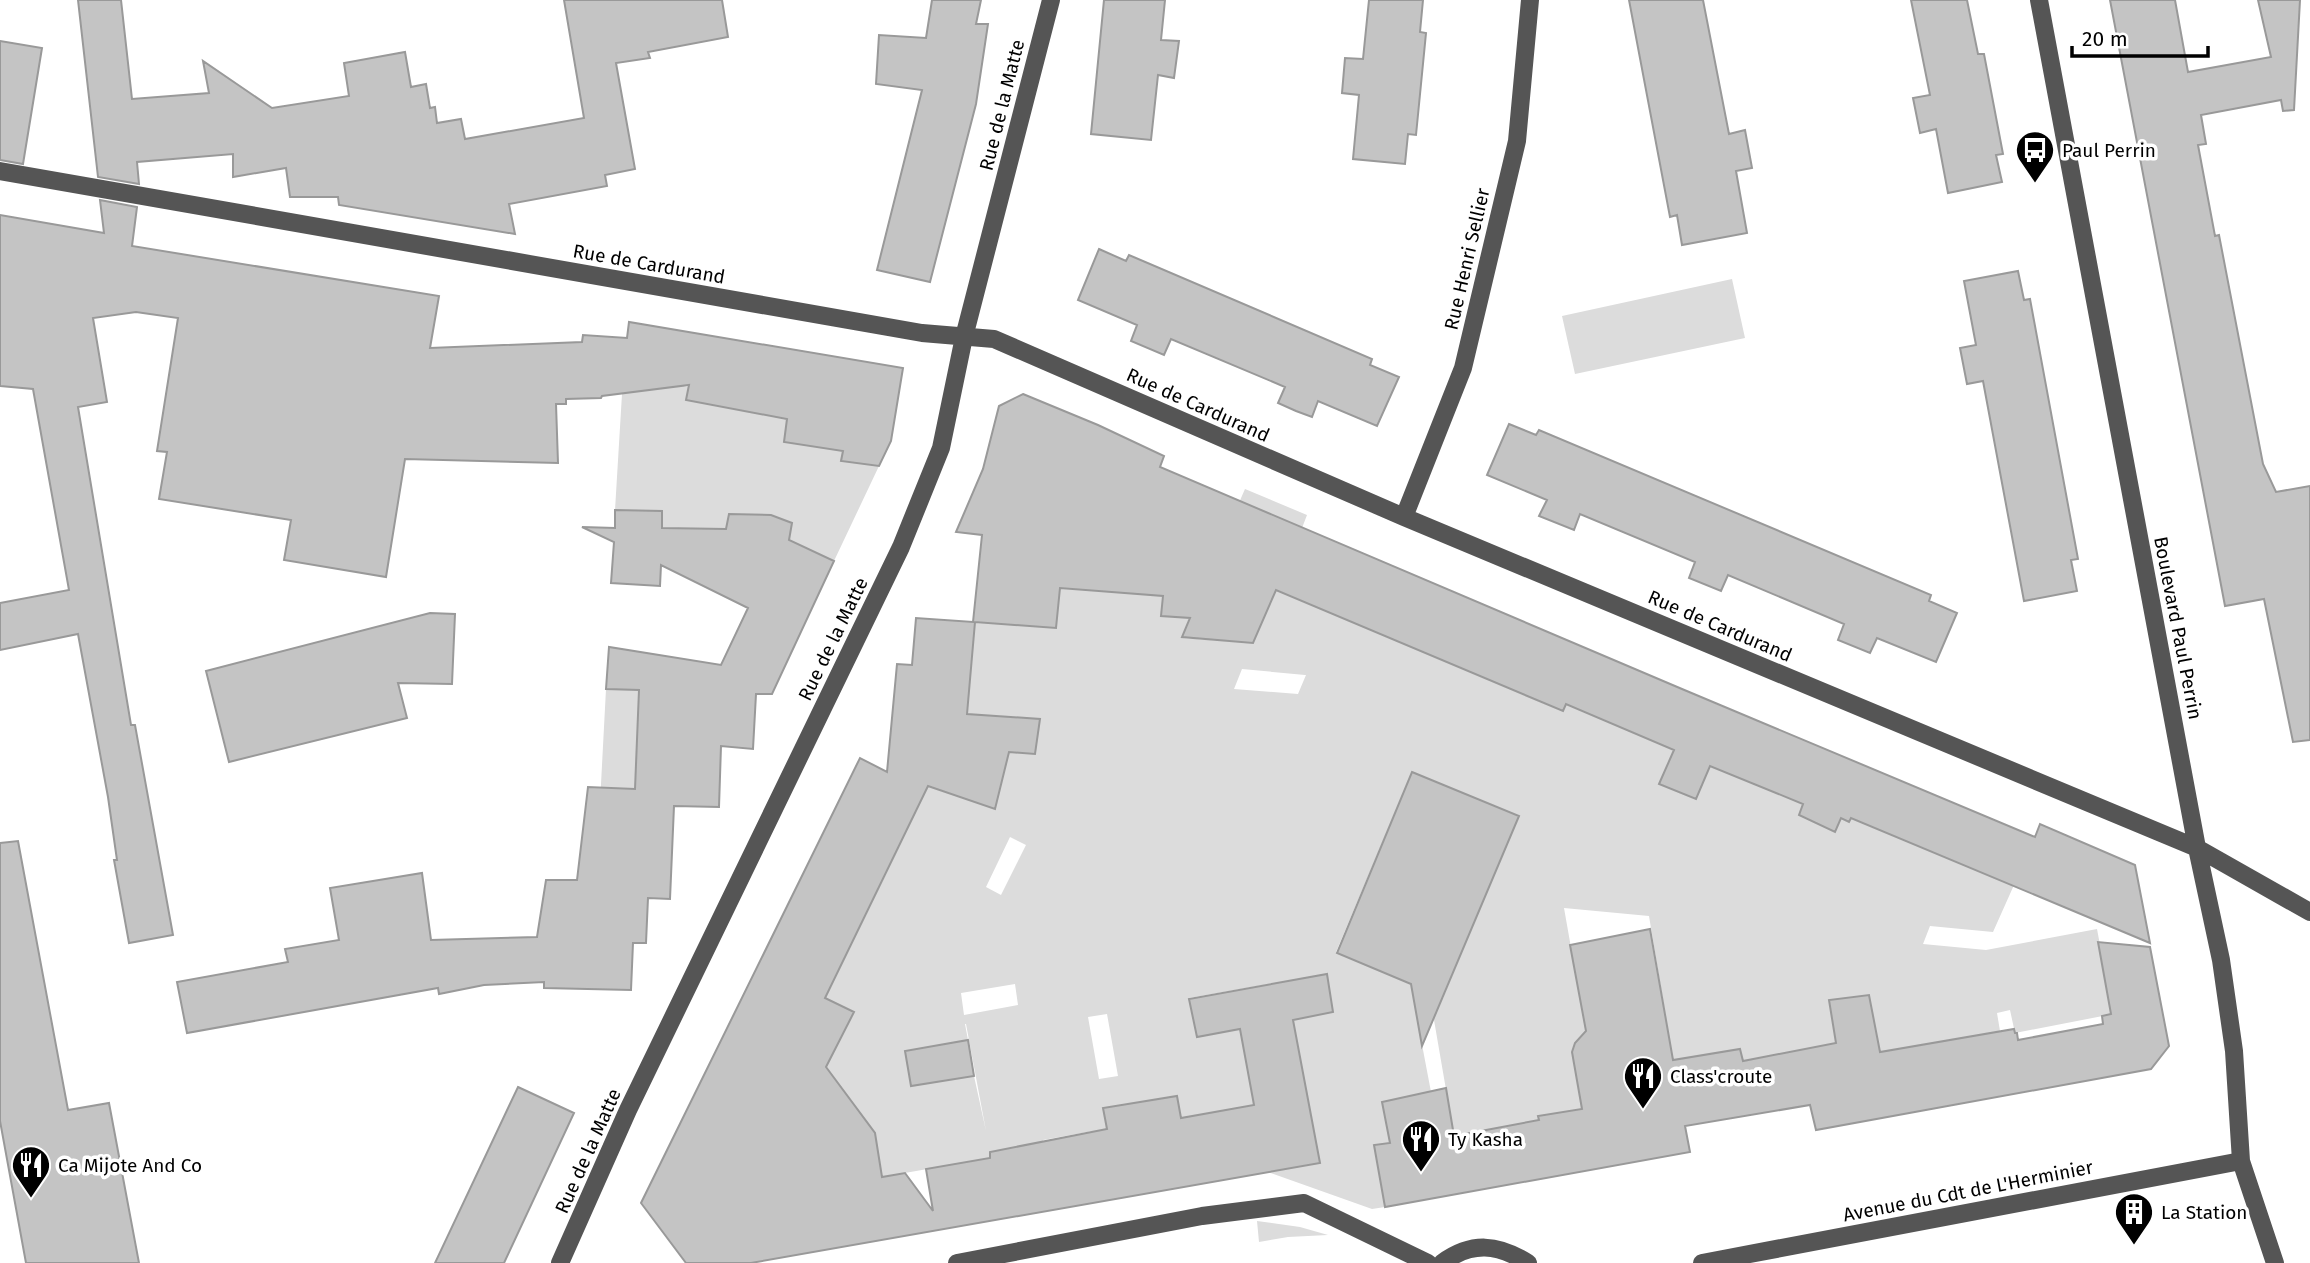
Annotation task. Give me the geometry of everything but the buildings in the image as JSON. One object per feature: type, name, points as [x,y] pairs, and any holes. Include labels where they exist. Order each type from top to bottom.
[{"type":"street","name":"Rue de la Matte","points":[[560,1263],[634,1098],[901,547],[941,448],[964,337],[1051,0]]},
{"type":"street","name":"Rue Henri Sellier","points":[[1404,517],[1463,368],[1517,141],[1530,0]]},
{"type":"street","name":"Boulevard Paul Perrin","points":[[2039,0],[2197,848],[2221,960],[2234,1051],[2241,1161],[2275,1263]]},
{"type":"street","name":"Rue de Cardurand","points":[[0,171],[922,333],[994,339],[1404,517],[2197,848],[2310,912]]},
{"type":"street","name":"Avenue du Cdt de L'Herminier","points":[[1702,1263],[2241,1161]]},
{"type":"street","points":[[957,1263],[1227,1212],[1304,1203],[1428,1263]]},
{"type":"street","points":[[1442,1263],[1453,1255],[1472,1248],[1492,1247],[1511,1252],[1528,1263]]},
{"type":"shaded area","points":[[1732,279],[1745,338],[1575,374],[1562,316]]},
{"type":"shaded area","points":[[626,377],[791,398],[784,442],[805,445],[808,428],[846,434],[841,461],[879,466],[834,561],[789,540],[771,515],[729,514],[726,529],[662,528],[661,511],[615,510],[622,394],[625,393]]},
{"type":"shaded area","points":[[1245,489],[1307,515],[1302,528],[1252,580],[1562,711],[1566,704],[1676,744],[1659,784],[1695,799],[1710,766],[1848,821],[1851,818],[2014,885],[1993,932],[1930,926],[1923,944],[1986,950],[2097,929],[2113,1014],[2015,1033],[2010,1010],[1997,1013],[2000,1031],[1880,1052],[1868,996],[1849,997],[1829,1002],[1861,1062],[1800,1050],[1743,1061],[1740,1049],[1673,1060],[1649,916],[1564,908],[1599,1106],[1539,1116],[1539,1120],[1454,1136],[1434,1020],[1416,1013],[1439,1134],[1374,1146],[1385,1207],[1372,1209],[1268,1172],[1320,1163],[1301,1066],[1254,1105],[1181,1118],[1177,1096],[1151,1100],[1157,1132],[1138,1195],[1105,1200],[1093,1131],[990,1152],[990,1158],[882,1177],[874,1132],[715,1052],[730,1021],[782,1046],[825,999],[900,845],[884,832],[902,840],[926,785],[1009,752],[1035,754],[1039,719],[989,715],[987,743],[962,741],[975,622],[1056,628],[1060,588],[1216,555]],"holes":[[[1163,596],[1260,628],[1253,643],[1182,638],[1189,618],[1162,616]],[[1242,669],[1306,675],[1298,694],[1234,689]],[[1412,772],[1518,816],[1443,998],[1336,952]],[[1010,837],[1026,845],[1001,895],[986,887]],[[1327,974],[1333,1012],[1197,1037],[1189,998]],[[1015,984],[1018,1005],[964,1015],[961,993]],[[1107,1014],[1118,1076],[1099,1079],[1088,1017]],[[966,1024],[986,1131],[974,1076],[911,1086],[905,1051],[968,1040]]]},
{"type":"shaded area","points":[[606,689],[697,692],[666,743],[637,743],[636,758],[649,805],[600,803]]},
{"type":"shaded area","points":[[1257,1221],[1300,1227],[1328,1235],[1259,1242]]},
{"type":"place","name":"Paul Perrin","points":[[2035,184]]},
{"type":"place","name":"Class'croute","points":[[1643,1110]]},
{"type":"place","name":"Ty Kasha","points":[[1421,1173]]},
{"type":"place","name":"Ca Mijote And Co","points":[[31,1199]]},
{"type":"place","name":"La Station","points":[[2134,1246]]}]
